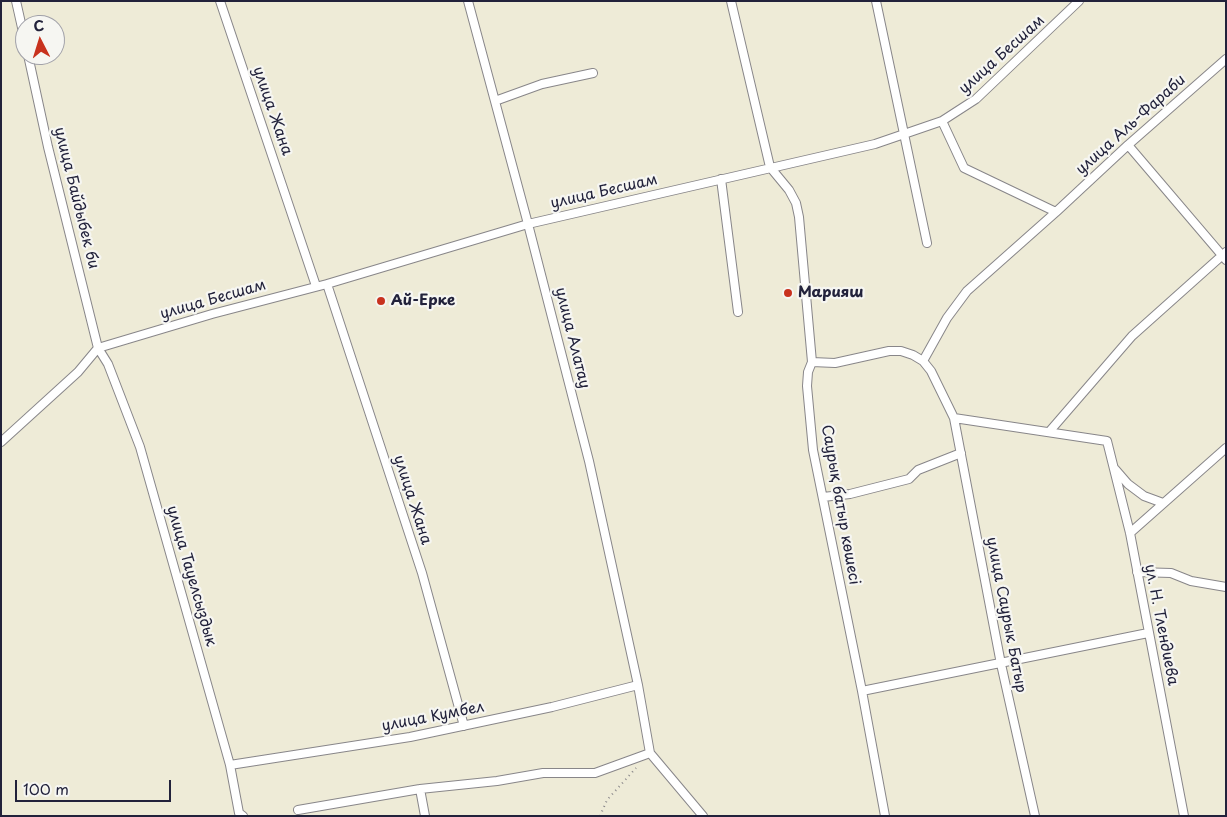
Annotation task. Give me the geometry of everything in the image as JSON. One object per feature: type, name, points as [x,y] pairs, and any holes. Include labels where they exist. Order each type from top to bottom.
[{"type":"street","points":[[16,1],[19,15]]},
{"type":"street","name":"улица Жана","points":[[220,1],[316,286]]},
{"type":"street","name":"улица Алатау","points":[[468,1],[589,461],[638,685],[650,753]]},
{"type":"street","name":"Саурық батыр көшесі","points":[[731,1],[770,167],[796,203],[800,217],[812,362],[808,372],[807,386],[813,450],[862,691],[885,816]]},
{"type":"street","points":[[876,1],[927,243]]},
{"type":"street","name":"улица Бесшам","points":[[98,348],[212,314],[327,284],[528,224],[875,144],[942,121],[976,99],[1079,1]]},
{"type":"street","name":"улица Аль-Фараби","points":[[923,361],[947,318],[968,291],[1128,145],[1226,59]]},
{"type":"street","name":"улица Байдыбек би","points":[[30,65],[48,147],[98,348]]},
{"type":"street","points":[[495,102],[542,84],[593,73]]},
{"type":"street","points":[[942,121],[964,168],[1056,212]]},
{"type":"street","points":[[954,418],[1049,432],[1132,336],[1224,256],[1128,145]]},
{"type":"street","points":[[721,179],[738,312]]},
{"type":"street","name":"улица Жана","points":[[327,284],[422,573],[464,726]]},
{"type":"street","points":[[1,442],[78,372],[98,348]]},
{"type":"street","name":"улица Тауелсыздык","points":[[98,348],[108,364],[140,447],[230,765],[239,813],[243,816]]},
{"type":"street","points":[[812,362],[835,363],[888,351],[901,351],[923,361]]},
{"type":"street","name":"улица Саурык Батыр","points":[[923,361],[931,371],[954,418],[1001,664],[1035,816]]},
{"type":"street","name":"ул. Н. Тлендиева","points":[[1049,432],[1107,441],[1130,533],[1184,816]]},
{"type":"street","points":[[1130,533],[1226,448]]},
{"type":"street","points":[[823,496],[850,494],[909,479],[918,470],[961,453]]},
{"type":"street","points":[[1113,467],[1128,484],[1144,496],[1163,503]]},
{"type":"street","points":[[1137,572],[1171,573],[1191,581],[1226,587]]},
{"type":"street","points":[[862,691],[1148,633]]},
{"type":"street","name":"улица Кумбел","points":[[230,765],[410,738],[552,707],[638,685]]},
{"type":"street","points":[[298,810],[420,789],[497,781],[542,773],[594,773],[650,753],[703,816]]},
{"type":"street","points":[[420,789],[425,816]]},
{"type":"path","points":[[600,816],[607,800],[636,767]]},
{"type":"place","name":"Марияш","points":[[788,293]]},
{"type":"place","name":"Ай-Ерке","points":[[381,301]]}]
